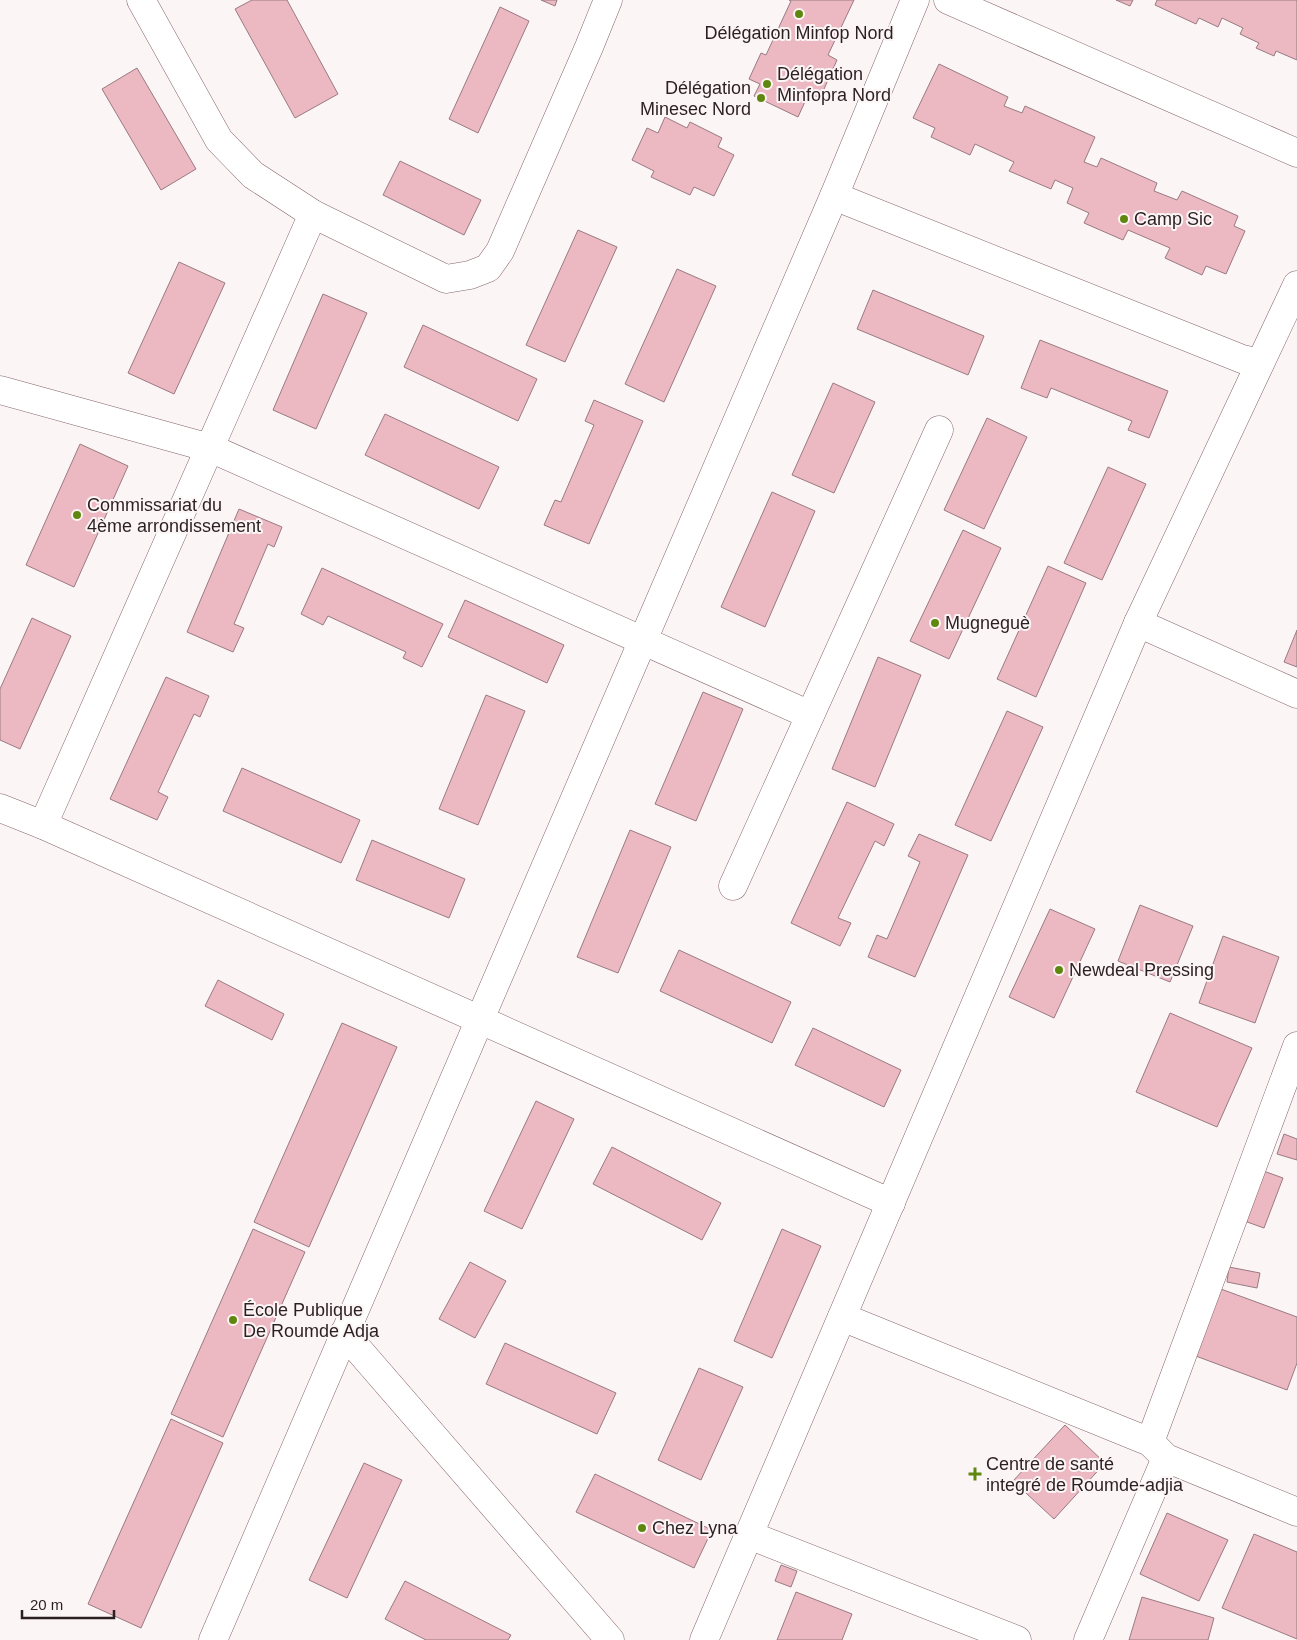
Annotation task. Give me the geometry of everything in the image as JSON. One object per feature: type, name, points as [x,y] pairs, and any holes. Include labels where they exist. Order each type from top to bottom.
[{"type":"street","points":[[140,0],[219,140],[253,175],[314,214],[446,279],[470,275],[488,268],[500,251],[608,0]]},
{"type":"street","points":[[213,1640],[834,196],[916,0]]},
{"type":"street","points":[[948,0],[1297,152]]},
{"type":"street","points":[[834,196],[1242,359],[1260,363]]},
{"type":"street","points":[[43,825],[314,214]]},
{"type":"street","points":[[704,1640],[1138,623],[1297,285]]},
{"type":"street","points":[[0,390],[210,448],[810,715]]},
{"type":"street","points":[[733,886],[939,430]]},
{"type":"street","points":[[1138,623],[1297,694]]},
{"type":"street","points":[[0,808],[43,825],[891,1202]]},
{"type":"street","points":[[1088,1640],[1158,1450],[1297,1046]]},
{"type":"street","points":[[842,1317],[1158,1450],[1297,1512]]},
{"type":"street","points":[[344,1333],[610,1640]]},
{"type":"street","points":[[749,1535],[1017,1640]]},
{"type":"building","points":[[252,0],[287,0],[338,94],[295,118],[235,9]]},
{"type":"building","points":[[541,0],[557,0],[555,6]]},
{"type":"building","points":[[789,0],[854,0],[828,55],[837,60],[820,98],[809,93],[798,117],[754,96],[760,84],[749,79],[761,53],[766,55],[791,1]]},
{"type":"building","points":[[1116,0],[1133,0],[1130,6]]},
{"type":"building","points":[[1157,0],[1297,0],[1297,60],[1276,51],[1274,56],[1256,48],[1259,43],[1240,34],[1243,28],[1222,18],[1218,27],[1199,18],[1196,24],[1155,5]]},
{"type":"building","points":[[500,7],[529,21],[478,133],[449,119]]},
{"type":"building","points":[[939,64],[1008,97],[1004,106],[1022,113],[1025,106],[1095,137],[1084,162],[1097,167],[1101,158],[1157,183],[1154,191],[1177,200],[1182,191],[1238,216],[1234,226],[1245,231],[1226,274],[1206,266],[1202,275],[1165,258],[1170,248],[1128,230],[1123,240],[1084,223],[1089,213],[1067,203],[1073,188],[1055,180],[1051,189],[1009,171],[1014,162],[975,144],[970,155],[931,137],[935,128],[913,118]]},
{"type":"building","points":[[137,68],[196,169],[161,190],[102,89]]},
{"type":"building","points":[[665,117],[687,128],[690,122],[722,138],[718,147],[734,155],[714,196],[694,187],[690,195],[651,177],[654,171],[632,160],[647,128],[658,133]]},
{"type":"building","points":[[400,161],[481,200],[464,235],[383,195]]},
{"type":"building","points":[[578,230],[617,247],[565,362],[526,345]]},
{"type":"building","points":[[179,262],[225,283],[174,394],[128,373]]},
{"type":"building","points":[[677,269],[716,286],[664,402],[625,384]]},
{"type":"building","points":[[873,290],[984,336],[968,375],[857,329]]},
{"type":"building","points":[[323,294],[367,313],[316,429],[273,410]]},
{"type":"building","points":[[423,325],[537,379],[518,421],[404,367]]},
{"type":"building","points":[[1040,340],[1168,391],[1149,438],[1128,430],[1132,421],[1051,388],[1047,398],[1021,388]]},
{"type":"building","points":[[833,383],[875,402],[834,493],[792,475]]},
{"type":"building","points":[[594,400],[643,421],[589,544],[544,525],[555,500],[561,502],[594,425],[585,421]]},
{"type":"building","points":[[385,414],[499,467],[479,509],[365,455]]},
{"type":"building","points":[[987,418],[1027,437],[984,529],[944,510]]},
{"type":"building","name":"Commissariat du 4ème arrondissement","points":[[80,444],[128,466],[74,587],[26,565]]},
{"type":"building","points":[[1108,467],[1146,484],[1102,580],[1064,563]]},
{"type":"building","points":[[772,492],[815,511],[765,627],[721,607]]},
{"type":"building","points":[[239,509],[282,527],[274,547],[268,544],[234,624],[244,628],[233,652],[187,632]]},
{"type":"building","points":[[963,530],[1001,548],[949,659],[910,641]]},
{"type":"building","points":[[1048,566],[1086,583],[1036,697],[997,679]]},
{"type":"building","points":[[322,568],[443,624],[422,667],[403,658],[406,652],[328,616],[323,625],[301,614]]},
{"type":"building","points":[[465,600],[564,645],[547,683],[448,637]]},
{"type":"building","points":[[32,618],[71,636],[20,749],[0,740],[0,689]]},
{"type":"building","points":[[1297,630],[1297,667],[1284,662]]},
{"type":"building","points":[[878,657],[921,675],[875,787],[832,769]]},
{"type":"building","points":[[166,677],[209,696],[200,717],[194,714],[158,792],[168,797],[157,820],[110,799]]},
{"type":"building","points":[[703,692],[743,709],[696,821],[655,804]]},
{"type":"building","points":[[486,695],[525,711],[478,825],[439,809]]},
{"type":"building","points":[[1007,711],[1043,727],[991,841],[955,825]]},
{"type":"building","points":[[242,768],[360,820],[341,863],[223,811]]},
{"type":"building","points":[[847,802],[894,824],[884,846],[875,841],[838,918],[851,923],[840,946],[791,923]]},
{"type":"building","points":[[630,830],[671,847],[618,973],[577,957]]},
{"type":"building","points":[[919,834],[968,855],[915,977],[868,957],[877,935],[887,939],[920,862],[908,856]]},
{"type":"building","points":[[372,840],[465,879],[449,918],[356,880]]},
{"type":"building","points":[[1140,905],[1193,926],[1170,982],[1118,961]]},
{"type":"building","points":[[1050,909],[1095,929],[1054,1018],[1009,997]]},
{"type":"building","points":[[1223,936],[1279,957],[1255,1023],[1199,1003]]},
{"type":"building","points":[[679,950],[791,1002],[772,1043],[660,991]]},
{"type":"building","points":[[218,980],[284,1014],[272,1040],[205,1006]]},
{"type":"building","points":[[1170,1013],[1252,1048],[1217,1127],[1136,1092]]},
{"type":"building","points":[[342,1023],[397,1047],[309,1247],[254,1222]]},
{"type":"building","points":[[813,1028],[901,1070],[884,1107],[795,1065]]},
{"type":"building","points":[[536,1101],[574,1119],[522,1229],[484,1211]]},
{"type":"building","points":[[1284,1134],[1297,1139],[1297,1160],[1277,1154]]},
{"type":"building","points":[[612,1147],[721,1203],[702,1240],[593,1184]]},
{"type":"building","points":[[1255,1168],[1283,1178],[1264,1228],[1236,1218]]},
{"type":"building","points":[[253,1229],[305,1252],[223,1437],[171,1414]]},
{"type":"building","points":[[782,1229],[821,1246],[772,1358],[734,1341]]},
{"type":"building","points":[[470,1262],[506,1281],[475,1338],[439,1319]]},
{"type":"building","points":[[1229,1267],[1260,1273],[1257,1288],[1227,1282]]},
{"type":"building","points":[[1210,1285],[1297,1317],[1297,1363],[1287,1390],[1185,1352]]},
{"type":"building","points":[[505,1343],[616,1393],[597,1434],[486,1384]]},
{"type":"building","points":[[699,1368],[743,1387],[701,1480],[658,1460]]},
{"type":"building","points":[[171,1419],[223,1443],[141,1628],[88,1604]]},
{"type":"building","points":[[1065,1425],[1105,1463],[1054,1519],[1013,1481]]},
{"type":"building","points":[[364,1463],[402,1480],[347,1598],[309,1580]]},
{"type":"building","points":[[595,1474],[712,1530],[694,1568],[576,1512]]},
{"type":"building","points":[[1167,1513],[1228,1540],[1199,1601],[1140,1574]]},
{"type":"building","points":[[1254,1534],[1297,1552],[1297,1639],[1222,1608]]},
{"type":"building","points":[[781,1565],[797,1571],[791,1587],[775,1581]]},
{"type":"building","points":[[405,1581],[511,1635],[508,1640],[426,1640],[385,1619]]},
{"type":"building","points":[[796,1592],[852,1614],[842,1640],[777,1640]]},
{"type":"building","points":[[1142,1597],[1214,1618],[1208,1640],[1129,1640]]},
{"type":"place","name":"Délégation Minfop Nord","points":[[799,14]]},
{"type":"place","name":"Délégation Minfopra Nord","points":[[767,84]]},
{"type":"place","name":"Délégation Minesec Nord","points":[[761,98]]},
{"type":"place","name":"Camp Sic","points":[[1124,219]]},
{"type":"place","name":"Commissariat du 4ème arrondissement","points":[[77,515]]},
{"type":"place","name":"Mugneguè","points":[[935,623]]},
{"type":"place","name":"Newdeal Pressing","points":[[1059,970]]},
{"type":"place","name":"École Publique De Roumde Adja","points":[[233,1320]]},
{"type":"place","name":"Centre de santé integré de Roumde-adjia","points":[[975,1474]]},
{"type":"place","name":"Chez Lyna","points":[[642,1528]]}]
